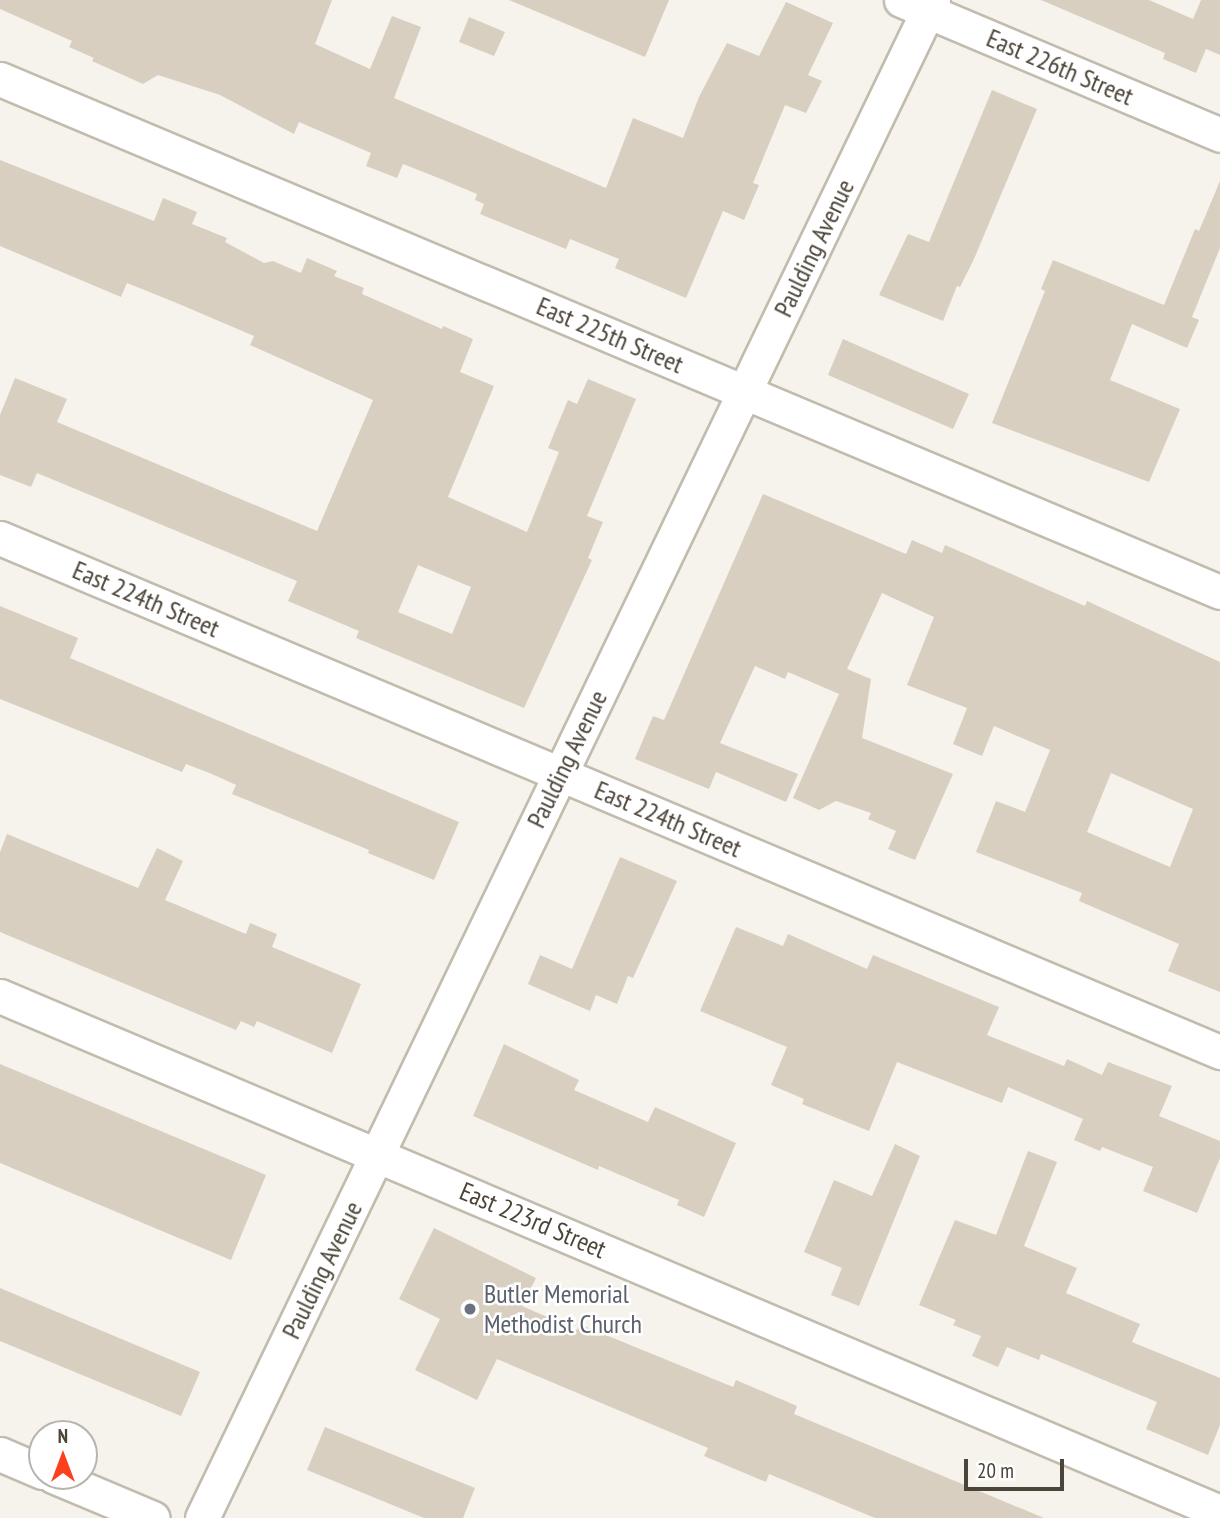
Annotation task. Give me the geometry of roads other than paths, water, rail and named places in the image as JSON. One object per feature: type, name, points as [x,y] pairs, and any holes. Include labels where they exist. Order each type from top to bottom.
[{"type":"street","name":"East 226th Street","points":[[921,4],[1220,135]]},
{"type":"street","name":"Paulding Avenue","points":[[202,1518],[744,392],[921,4]]},
{"type":"street","name":"East 225th Street","points":[[0,79],[1220,592]]},
{"type":"street","name":"East 224th Street","points":[[0,538],[1220,1052]]},
{"type":"street","name":"East 223rd Street","points":[[0,996],[1220,1512]]},
{"type":"street","points":[[0,1454],[28,1466]]},
{"type":"street","points":[[86,1490],[153,1518]]},
{"type":"place","name":"Butler Memorial Methodist Church","points":[[470,1309]]}]
